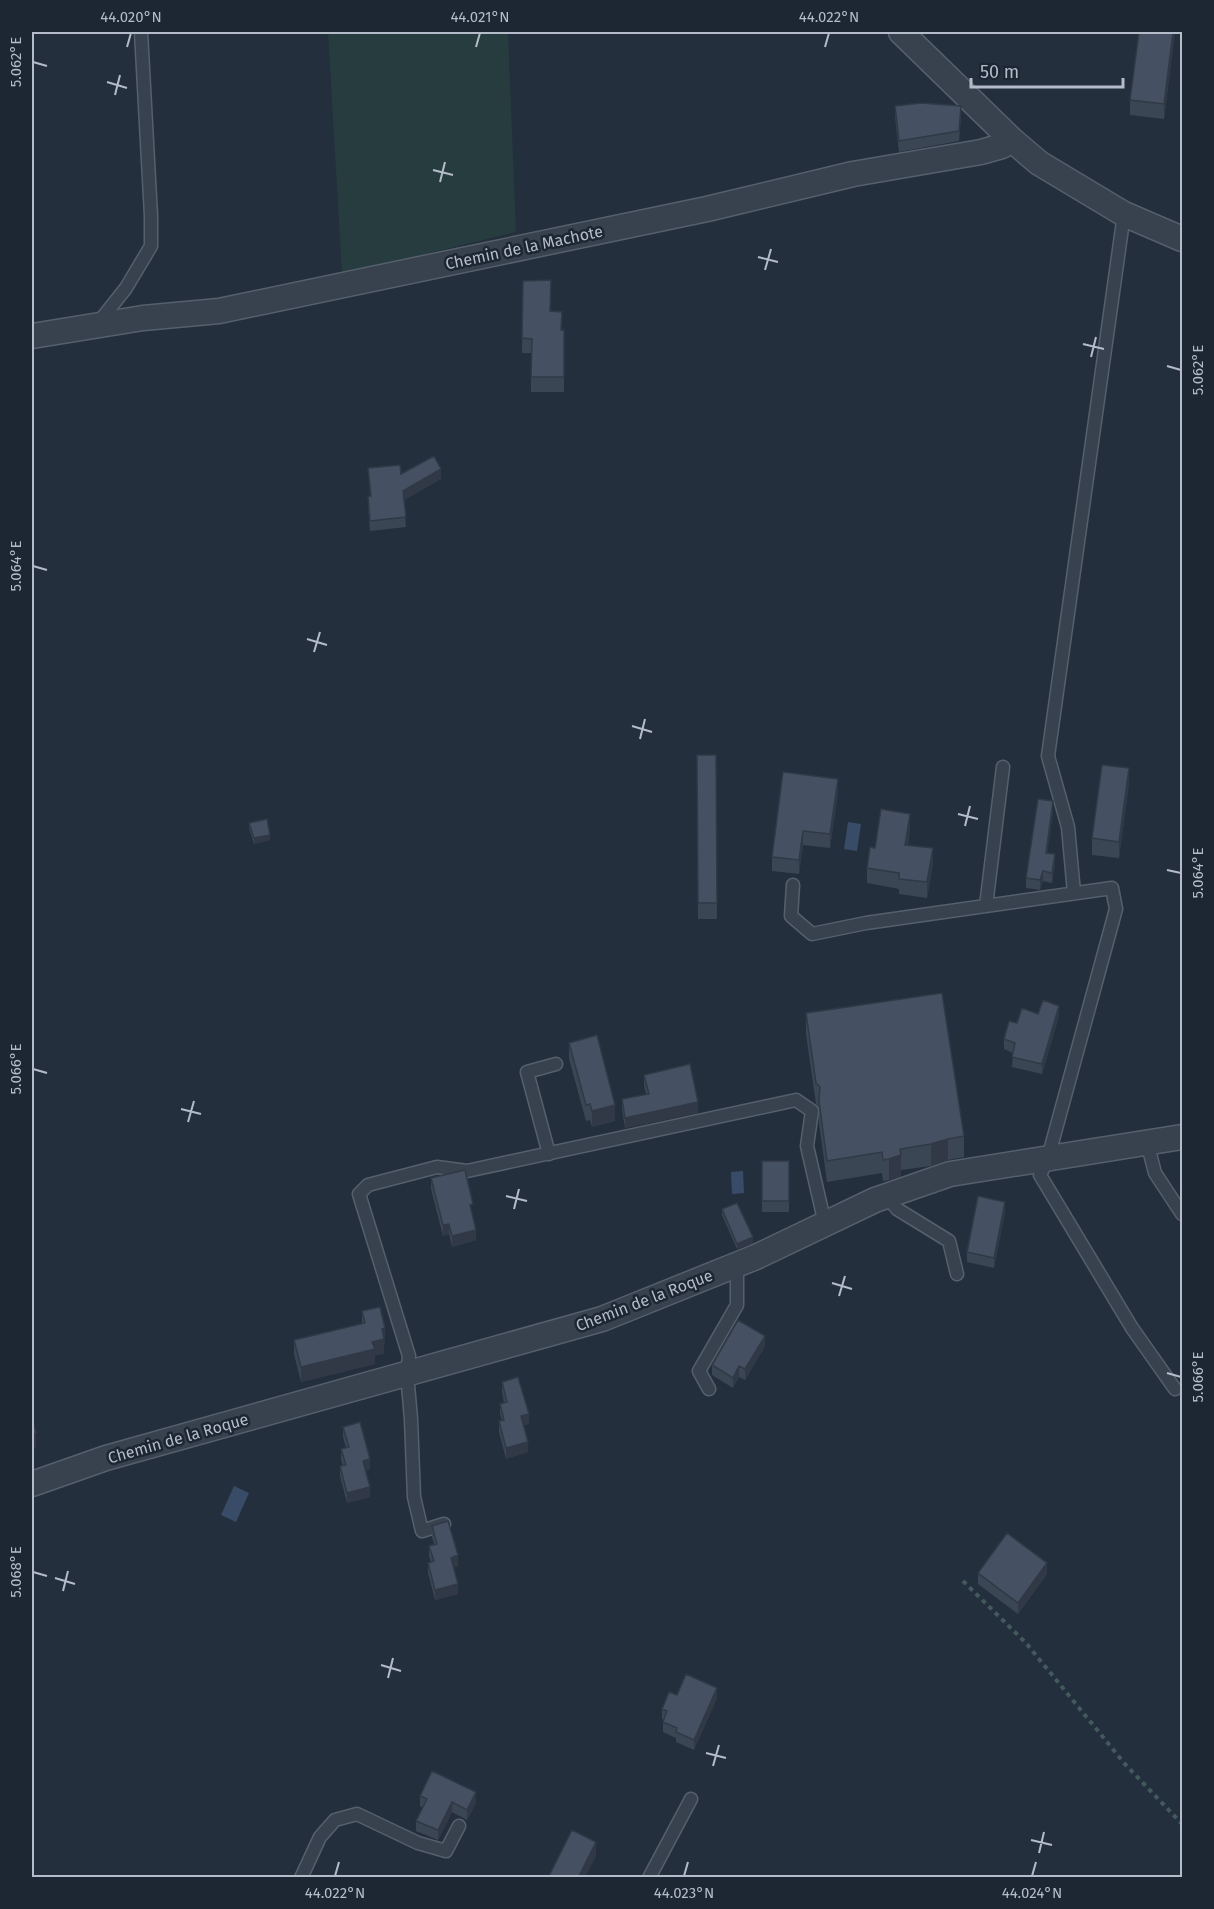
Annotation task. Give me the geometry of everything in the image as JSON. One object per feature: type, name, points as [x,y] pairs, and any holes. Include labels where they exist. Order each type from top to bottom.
[{"type":"street","points":[[901,32],[1012,140],[1039,163],[1124,214],[1182,239]]},
{"type":"street","name":"Chemin de la Machote","points":[[32,336],[143,318],[219,310],[707,209],[853,174],[981,152],[1002,146],[1012,140]]},
{"type":"street","name":"Chemin de la Roque","points":[[32,1484],[106,1458],[602,1319],[737,1264],[887,1196],[950,1174],[1182,1137]]},
{"type":"lane","points":[[97,326],[126,288],[151,246],[141,32]]},
{"type":"lane","points":[[1074,893],[1068,827],[1048,756],[1124,214]]},
{"type":"lane","points":[[986,906],[1003,767]]},
{"type":"lane","points":[[793,885],[790,916],[812,934],[866,923],[1112,888],[1116,909],[1048,1158],[1040,1175],[1132,1328],[1175,1389]]},
{"type":"lane","points":[[549,1154],[527,1072],[556,1064]]},
{"type":"lane","points":[[444,1524],[422,1531],[414,1497],[407,1374],[409,1356],[359,1194],[368,1185],[437,1167],[467,1171],[796,1100],[812,1111],[807,1146],[825,1224]]},
{"type":"lane","points":[[1147,1142],[1155,1173],[1182,1214]]},
{"type":"lane","points":[[887,1196],[897,1209],[949,1241],[957,1274]]},
{"type":"lane","points":[[709,1389],[699,1371],[737,1305],[737,1264]]},
{"type":"lane","points":[[649,1878],[691,1799]]},
{"type":"lane","points":[[301,1878],[320,1837],[335,1820],[357,1814],[418,1843],[446,1851],[459,1826]]},
{"type":"path","points":[[963,1581],[1026,1643],[1125,1764],[1182,1824]]},
{"type":"green space","points":[[328,32],[508,32],[516,232],[342,274]]},
{"type":"water","points":[[848,822],[861,824],[857,851],[844,849]]},
{"type":"water","points":[[743,1171],[744,1193],[732,1194],[731,1172]]},
{"type":"water","points":[[234,1486],[249,1493],[236,1522],[221,1515]]},
{"type":"building","points":[[1139,32],[1173,32],[1164,104],[1130,100]]},
{"type":"building","points":[[921,103],[961,106],[959,131],[899,141],[895,106]]},
{"type":"building","points":[[551,280],[550,311],[562,312],[564,377],[531,377],[532,339],[522,338],[523,281]]},
{"type":"building","points":[[434,456],[441,469],[403,491],[406,517],[370,521],[368,496],[371,496],[368,468],[400,465],[401,474]]},
{"type":"building","points":[[697,755],[716,755],[717,903],[698,903]]},
{"type":"building","points":[[1102,765],[1129,768],[1119,842],[1092,838]]},
{"type":"building","points":[[783,772],[838,779],[830,834],[803,831],[799,860],[772,857]]},
{"type":"building","points":[[1038,799],[1053,801],[1046,853],[1055,854],[1052,873],[1043,871],[1040,880],[1026,878]]},
{"type":"building","points":[[881,809],[910,814],[905,845],[933,848],[927,882],[899,879],[899,873],[867,868],[870,847],[875,848]]},
{"type":"building","points":[[267,819],[270,835],[254,838],[249,823]]},
{"type":"building","points":[[942,993],[964,1136],[900,1149],[901,1155],[889,1159],[883,1160],[882,1152],[827,1161],[819,1101],[820,1087],[816,1083],[806,1013]]},
{"type":"building","points":[[1043,1000],[1059,1006],[1042,1064],[1012,1057],[1015,1043],[1004,1039],[1009,1021],[1017,1023],[1022,1008],[1038,1014]]},
{"type":"building","points":[[597,1035],[615,1105],[592,1111],[590,1104],[586,1105],[569,1043]]},
{"type":"building","points":[[690,1064],[698,1102],[625,1118],[622,1099],[649,1094],[644,1075]]},
{"type":"building","points":[[762,1161],[789,1161],[789,1201],[762,1201]]},
{"type":"building","points":[[465,1170],[476,1230],[452,1236],[449,1224],[443,1225],[431,1178]]},
{"type":"building","points":[[978,1196],[1005,1202],[994,1258],[967,1252]]},
{"type":"building","points":[[737,1203],[753,1237],[737,1244],[722,1209]]},
{"type":"building","points":[[380,1307],[385,1328],[382,1329],[384,1339],[372,1342],[375,1349],[301,1367],[294,1340],[365,1323],[362,1311]]},
{"type":"building","points":[[738,1320],[765,1336],[745,1369],[739,1366],[733,1378],[712,1365]]},
{"type":"building","points":[[518,1377],[529,1414],[521,1416],[528,1442],[506,1448],[499,1421],[504,1420],[500,1404],[507,1402],[502,1382]]},
{"type":"building","points":[[32,1417],[36,1433],[32,1435]]},
{"type":"building","points":[[360,1422],[370,1459],[363,1461],[370,1487],[347,1493],[340,1466],[346,1465],[341,1449],[349,1447],[343,1427]]},
{"type":"building","points":[[448,1521],[458,1555],[451,1558],[458,1584],[435,1590],[428,1563],[434,1561],[429,1546],[437,1544],[432,1526]]},
{"type":"building","points":[[1007,1533],[1047,1563],[1018,1603],[978,1573]]},
{"type":"building","points":[[686,1674],[717,1688],[694,1740],[676,1732],[677,1728],[663,1722],[667,1711],[662,1709],[669,1692],[677,1695]]},
{"type":"building","points":[[432,1771],[476,1792],[467,1810],[452,1802],[438,1830],[416,1821],[427,1799],[420,1796]]},
{"type":"building","points":[[572,1830],[596,1842],[578,1878],[548,1878]]}]
